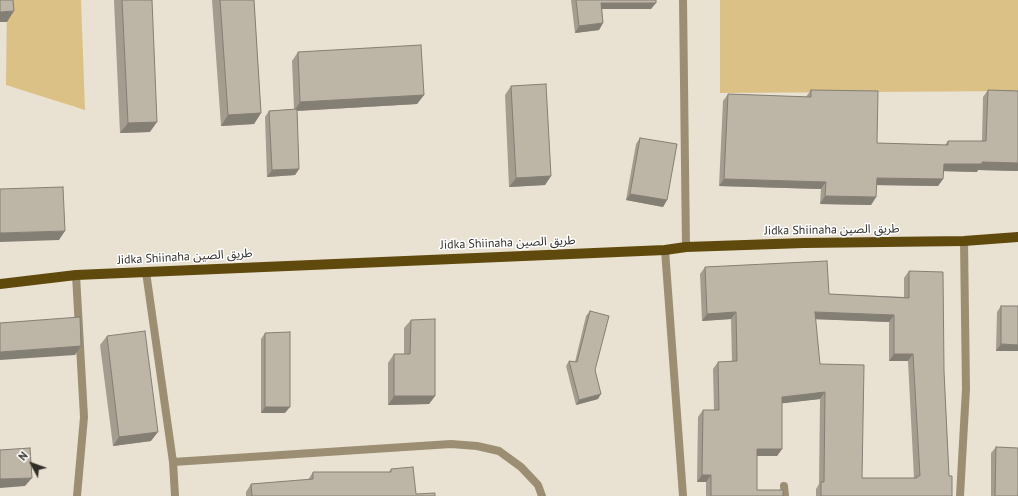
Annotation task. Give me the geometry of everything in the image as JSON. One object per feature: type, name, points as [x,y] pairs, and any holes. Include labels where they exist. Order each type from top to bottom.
[{"type":"main road","name":"Jidka Shiinaha طريق الصين","points":[[0,284],[76,275],[665,250],[686,247],[804,243],[964,241],[1018,237]]},
{"type":"street","points":[[683,0],[686,247]]},
{"type":"street","points":[[960,496],[966,389],[964,241]]},
{"type":"street","points":[[665,250],[683,496]]},
{"type":"street","points":[[146,272],[173,462],[175,496]]},
{"type":"street","points":[[76,275],[84,417],[77,496]]},
{"type":"street","points":[[173,462],[451,444],[470,445],[499,451],[521,467],[538,485],[542,496]]},
{"type":"street","points":[[784,486],[785,496]]},
{"type":"shaded area","points":[[7,0],[81,0],[85,110],[6,85]]},
{"type":"shaded area","points":[[720,0],[1018,0],[1018,91],[720,93]]},
{"type":"building","points":[[0,0],[13,0],[14,11],[0,12]]},
{"type":"building","points":[[122,0],[152,0],[157,122],[128,123]]},
{"type":"building","points":[[220,0],[254,0],[261,113],[228,115]]},
{"type":"building","points":[[576,0],[656,0],[656,3],[601,3],[603,23],[579,26]]},
{"type":"building","points":[[421,45],[424,95],[300,102],[298,52]]},
{"type":"building","points":[[546,84],[551,176],[516,178],[511,86]]},
{"type":"building","points":[[811,90],[878,91],[877,143],[948,145],[948,141],[986,141],[988,90],[1018,91],[1018,163],[982,162],[982,164],[944,164],[943,179],[877,178],[876,197],[825,196],[826,182],[724,179],[728,94],[811,97]]},
{"type":"building","points":[[297,109],[299,169],[272,170],[269,111]]},
{"type":"building","points":[[640,138],[677,144],[667,200],[630,194]]},
{"type":"building","points":[[63,187],[65,231],[0,233],[0,189]]},
{"type":"building","points":[[827,261],[829,294],[909,298],[909,271],[943,272],[944,371],[949,476],[952,476],[952,496],[821,496],[821,482],[824,482],[825,392],[782,397],[782,449],[757,449],[757,490],[783,490],[783,496],[711,496],[711,475],[702,475],[703,410],[719,410],[718,362],[737,361],[736,312],[707,314],[705,267]],"holes":[[[815,312],[894,315],[894,354],[913,354],[920,476],[917,476],[917,478],[862,478],[864,365],[820,364]]]},
{"type":"building","points":[[1001,306],[1018,306],[1018,345],[1001,344]]},
{"type":"building","points":[[590,311],[609,316],[595,370],[601,394],[579,400],[569,361],[577,362]]},
{"type":"building","points":[[80,317],[81,346],[0,352],[0,323]]},
{"type":"building","points":[[435,319],[435,396],[394,396],[394,354],[410,354],[411,320]]},
{"type":"building","points":[[145,331],[158,432],[119,437],[107,336]]},
{"type":"building","points":[[290,332],[290,407],[265,407],[265,333]]},
{"type":"building","points":[[996,447],[1018,448],[1018,496],[995,496]]},
{"type":"building","points":[[30,448],[32,478],[0,479],[0,450]]},
{"type":"building","points":[[413,467],[416,494],[435,493],[435,496],[252,496],[251,484],[313,479],[313,472],[391,472],[391,469]]}]
